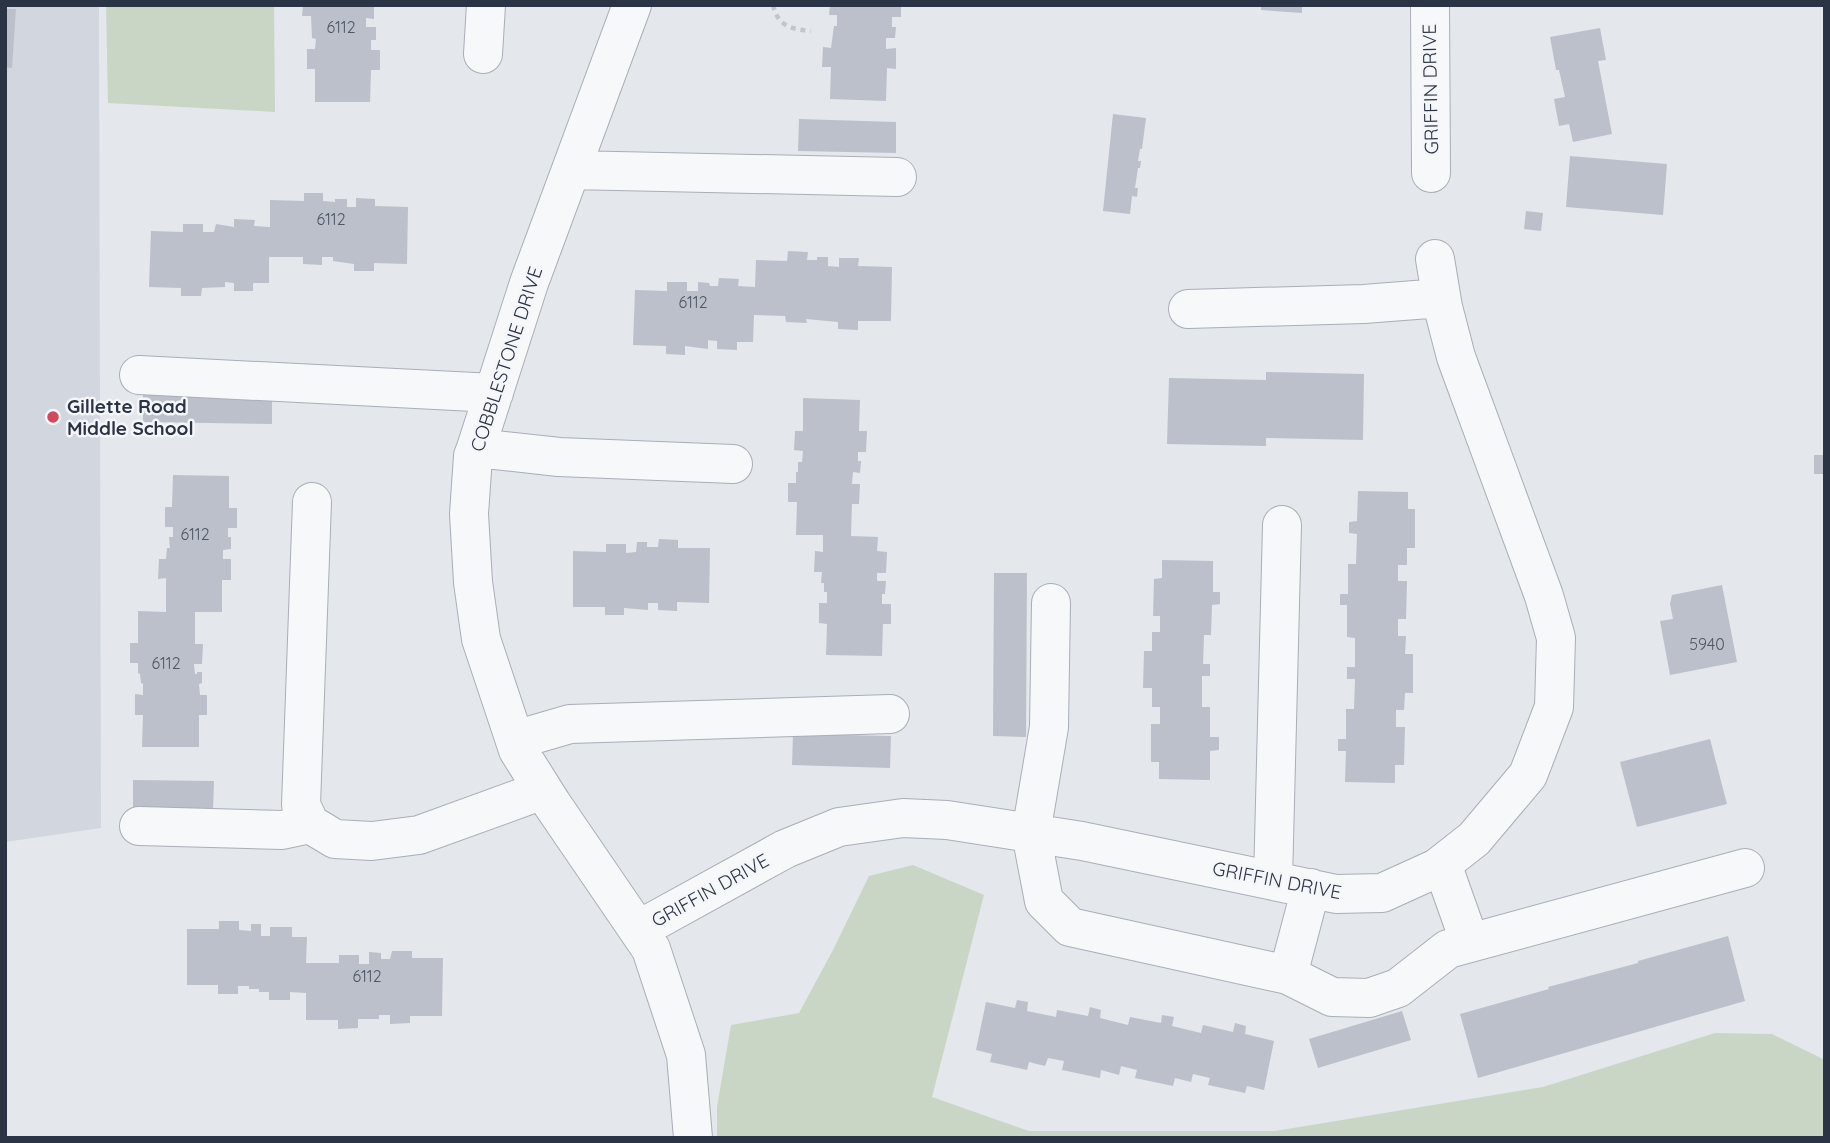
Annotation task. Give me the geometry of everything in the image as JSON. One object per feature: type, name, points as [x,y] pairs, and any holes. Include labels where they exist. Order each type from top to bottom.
[{"type":"street","points":[[483,54],[486,5]]},
{"type":"street","name":"COBBLESTONE DRIVE","points":[[632,5],[529,283],[473,456],[469,514],[473,582],[481,639],[518,750],[651,949],[686,1055],[693,1138]]},
{"type":"street","name":"GRIFFIN DRIVE","points":[[1430,5],[1431,173]]},
{"type":"street","points":[[571,170],[897,177]]},
{"type":"street","name":"GRIFFIN DRIVE","points":[[638,930],[785,849],[839,827],[904,818],[947,820],[1082,841],[1336,894],[1382,893],[1442,864],[1474,839],[1528,775],[1554,708],[1556,638],[1544,596],[1457,357],[1441,298],[1435,259]]},
{"type":"street","points":[[1188,309],[1364,304],[1441,298]]},
{"type":"street","points":[[139,375],[494,393]]},
{"type":"street","points":[[476,448],[559,457],[733,464]]},
{"type":"street","points":[[312,502],[301,805],[310,824],[335,839],[372,841],[419,835],[543,790]]},
{"type":"street","points":[[1273,881],[1282,525]]},
{"type":"street","points":[[1051,603],[1049,727],[1031,833],[1044,901],[1070,927],[1288,975],[1332,998],[1368,998],[1398,988],[1448,949],[1745,868]]},
{"type":"street","points":[[515,740],[570,724],[890,713]]},
{"type":"street","points":[[139,826],[282,830],[310,824]]},
{"type":"street","points":[[1442,864],[1471,943]]},
{"type":"street","points":[[1288,975],[1311,888]]},
{"type":"path","points":[[773,5],[782,23],[792,29],[811,31]]},
{"type":"shaded area","name":"Gillette Road Middle School","points":[[5,5],[99,5],[101,828],[5,842]]},
{"type":"green space","points":[[106,5],[274,5],[275,112],[108,103]]},
{"type":"green space","points":[[913,865],[984,895],[932,1097],[1029,1131],[1275,1131],[1543,1087],[1715,1033],[1772,1034],[1825,1060],[1825,1138],[717,1138],[717,1107],[731,1025],[799,1013],[869,876]]},
{"type":"building","points":[[303,5],[374,5],[374,19],[366,18],[366,27],[376,27],[376,40],[371,40],[371,50],[380,50],[380,70],[371,70],[370,102],[315,102],[315,69],[307,69],[307,49],[315,49],[316,39],[312,38],[311,16],[302,16]]},
{"type":"building","points":[[830,5],[901,5],[901,17],[892,17],[892,27],[896,27],[895,38],[886,38],[886,49],[896,48],[896,69],[887,68],[886,101],[830,99],[831,67],[822,67],[823,47],[831,48],[834,26],[837,26],[837,15],[829,15]]},
{"type":"building","points":[[1261,5],[1302,5],[1302,13],[1261,10]]},
{"type":"building","points":[[5,9],[16,9],[12,68],[5,67]]},
{"type":"building","points":[[1600,28],[1606,60],[1598,61],[1612,134],[1573,142],[1569,124],[1559,126],[1554,99],[1565,97],[1559,70],[1556,70],[1550,37]]},
{"type":"building","points":[[1113,114],[1146,118],[1138,161],[1141,161],[1135,188],[1138,188],[1137,197],[1132,196],[1130,214],[1103,211]]},
{"type":"building","points":[[799,119],[896,122],[896,153],[798,151]]},
{"type":"building","points":[[1570,156],[1667,164],[1663,215],[1566,207]]},
{"type":"building","points":[[304,193],[323,193],[323,201],[347,199],[347,207],[356,207],[356,198],[375,199],[375,206],[408,207],[407,264],[374,263],[374,271],[354,271],[354,264],[333,261],[333,257],[322,257],[322,265],[303,264],[303,257],[269,257],[269,283],[253,283],[253,291],[234,291],[234,283],[225,282],[225,287],[202,288],[201,296],[181,296],[181,288],[149,287],[151,231],[183,232],[183,224],[203,224],[203,232],[214,232],[216,224],[234,227],[234,219],[255,220],[254,226],[270,227],[270,200],[304,201]]},
{"type":"building","points":[[1526,211],[1543,213],[1541,231],[1524,229]]},
{"type":"building","points":[[788,251],[808,252],[807,260],[828,257],[828,266],[839,267],[839,258],[859,258],[858,266],[892,267],[891,321],[858,321],[858,330],[838,329],[838,322],[806,319],[807,323],[786,322],[785,316],[754,315],[753,342],[737,342],[737,350],[717,349],[717,341],[708,340],[708,349],[685,346],[685,355],[666,354],[666,346],[633,345],[635,290],[667,291],[667,282],[687,282],[687,291],[698,291],[698,282],[718,286],[719,278],[739,279],[738,286],[755,287],[756,260],[787,261]]},
{"type":"building","points":[[1266,372],[1364,374],[1363,440],[1266,438],[1266,446],[1167,444],[1169,378],[1266,380]]},
{"type":"building","points":[[143,391],[272,393],[272,424],[143,422]]},
{"type":"building","points":[[803,398],[860,400],[859,431],[867,431],[866,452],[858,452],[858,461],[861,461],[860,473],[853,472],[852,484],[860,484],[859,504],[852,504],[851,536],[878,537],[877,551],[887,552],[886,573],[877,573],[877,581],[886,581],[882,604],[891,604],[891,624],[883,624],[882,656],[826,655],[827,624],[819,623],[819,603],[827,603],[827,592],[824,592],[824,583],[821,583],[822,572],[814,572],[815,551],[823,552],[823,535],[796,535],[797,502],[788,502],[788,483],[796,483],[798,462],[802,462],[803,451],[794,450],[795,431],[803,431]]},
{"type":"building","points":[[1814,455],[1825,455],[1825,474],[1814,474]]},
{"type":"building","points":[[173,475],[229,476],[229,508],[237,508],[237,528],[228,528],[231,549],[223,550],[223,559],[231,559],[231,580],[222,580],[222,612],[195,612],[195,644],[203,644],[202,664],[194,664],[195,674],[202,672],[200,695],[207,695],[207,715],[199,715],[199,747],[142,747],[143,715],[135,715],[135,694],[143,695],[143,684],[138,673],[138,663],[130,663],[130,643],[138,643],[138,611],[166,612],[166,578],[158,579],[159,559],[166,559],[167,548],[170,548],[169,537],[173,537],[173,527],[165,527],[165,507],[172,507]]},
{"type":"building","points":[[1358,491],[1408,492],[1408,509],[1415,509],[1415,548],[1407,548],[1407,565],[1398,565],[1398,581],[1407,581],[1406,619],[1398,619],[1398,636],[1406,636],[1405,654],[1413,654],[1413,693],[1405,693],[1404,710],[1396,710],[1396,727],[1405,727],[1404,765],[1395,765],[1395,783],[1345,782],[1346,751],[1338,751],[1338,739],[1346,739],[1346,709],[1354,709],[1355,679],[1347,679],[1347,667],[1355,667],[1355,638],[1347,637],[1347,605],[1340,605],[1340,594],[1348,594],[1348,564],[1356,564],[1357,534],[1349,533],[1349,522],[1357,521]]},
{"type":"building","points":[[659,539],[678,540],[678,548],[710,548],[709,603],[677,602],[677,611],[658,610],[658,603],[648,603],[648,610],[624,608],[624,615],[605,615],[605,607],[573,607],[573,551],[606,552],[606,544],[626,544],[626,553],[636,552],[637,542],[647,542],[647,547],[658,547]]},
{"type":"building","points":[[1162,560],[1213,561],[1213,592],[1220,592],[1220,604],[1212,605],[1211,635],[1204,635],[1203,664],[1210,664],[1210,676],[1202,676],[1202,707],[1210,707],[1210,737],[1219,737],[1219,750],[1210,751],[1210,780],[1159,779],[1159,762],[1151,762],[1151,724],[1160,724],[1160,707],[1152,707],[1152,688],[1143,688],[1144,651],[1152,651],[1152,632],[1160,632],[1160,616],[1153,616],[1154,579],[1162,578]]},
{"type":"building","points":[[994,573],[1027,573],[1026,737],[993,736]]},
{"type":"building","points":[[1722,585],[1737,662],[1670,675],[1660,621],[1673,619],[1670,604],[1672,595]]},
{"type":"building","points":[[793,734],[891,736],[890,768],[792,765]]},
{"type":"building","points":[[1710,739],[1727,804],[1637,827],[1620,762]]},
{"type":"building","points":[[133,780],[214,781],[213,812],[133,811]]},
{"type":"building","points":[[219,921],[239,921],[239,930],[251,931],[251,924],[261,924],[261,936],[270,936],[270,927],[292,927],[292,937],[307,937],[306,963],[339,963],[339,955],[359,955],[359,964],[369,964],[369,952],[381,953],[381,959],[390,959],[392,951],[412,951],[412,958],[443,958],[442,1016],[410,1016],[410,1023],[390,1024],[390,1015],[379,1015],[379,1019],[358,1019],[358,1028],[338,1029],[338,1020],[306,1020],[306,993],[290,992],[290,1000],[269,1000],[269,992],[249,989],[249,986],[238,986],[238,994],[218,994],[218,985],[187,985],[187,929],[219,929]]},
{"type":"building","points":[[1728,936],[1745,1001],[1478,1078],[1460,1014]]},
{"type":"building","points":[[1017,1000],[1028,1002],[1027,1011],[1056,1017],[1057,1010],[1088,1016],[1090,1007],[1101,1010],[1100,1018],[1128,1025],[1130,1017],[1161,1023],[1162,1015],[1174,1017],[1172,1026],[1201,1033],[1203,1025],[1233,1032],[1235,1023],[1246,1026],[1245,1034],[1274,1041],[1264,1090],[1247,1086],[1245,1093],[1208,1085],[1210,1078],[1193,1074],[1191,1082],[1175,1078],[1173,1086],[1135,1078],[1137,1070],[1121,1066],[1119,1075],[1101,1070],[1100,1078],[1062,1070],[1064,1061],[1048,1058],[1045,1066],[1029,1062],[1027,1070],[990,1062],[992,1054],[976,1050],[986,1002],[1015,1008]]},
{"type":"building","points":[[1402,1011],[1411,1040],[1318,1068],[1309,1039]]},
{"type":"place","name":"Gillette Road Middle School","points":[[53,417]]}]
